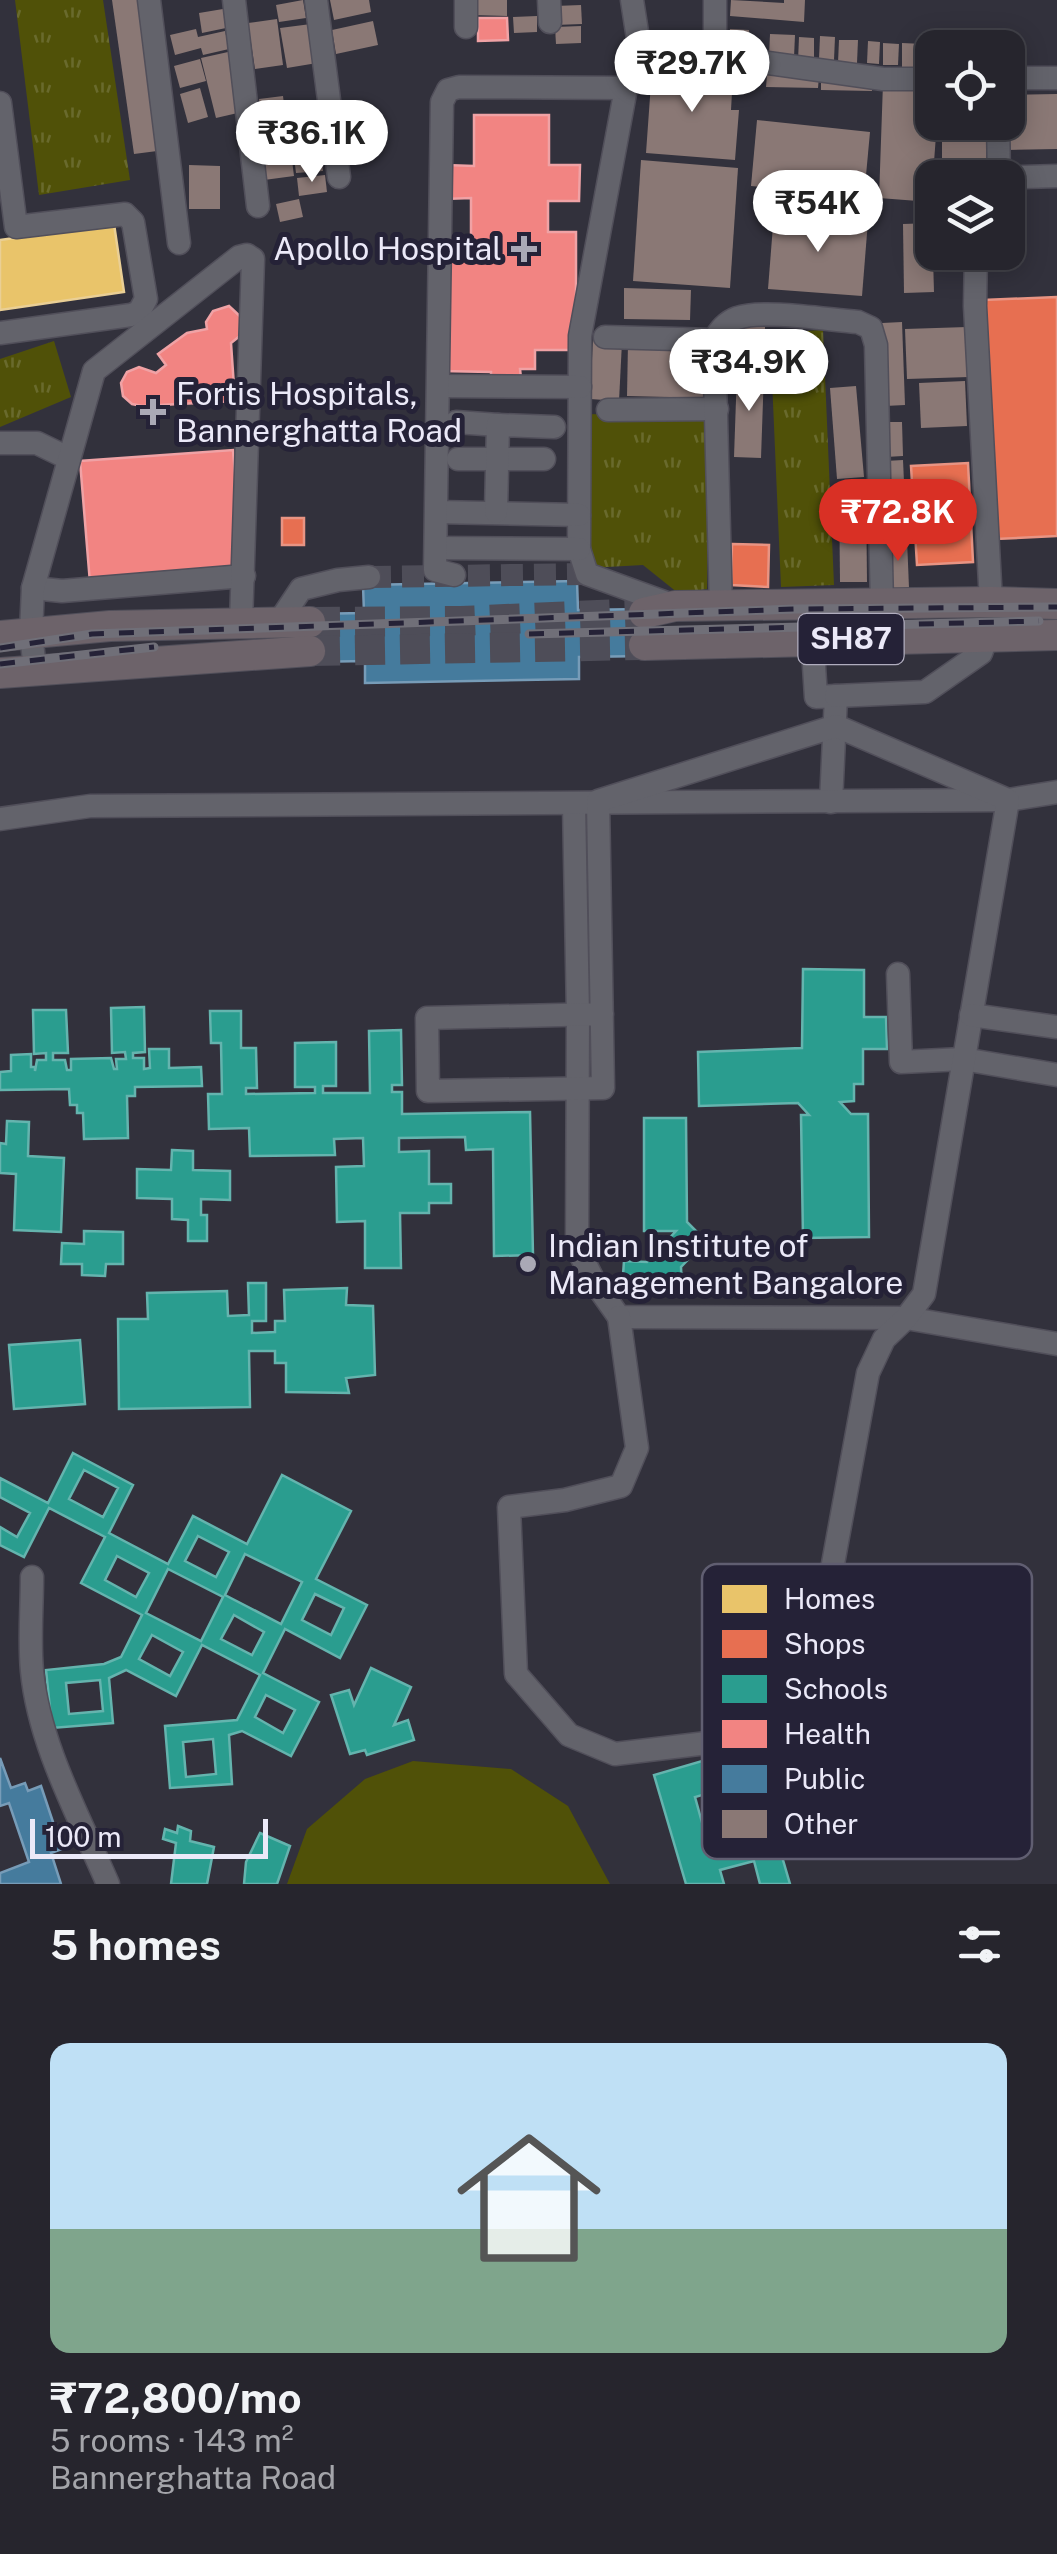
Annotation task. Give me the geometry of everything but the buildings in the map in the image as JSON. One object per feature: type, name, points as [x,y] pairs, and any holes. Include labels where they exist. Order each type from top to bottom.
[{"type":"main road","name":"SH87","points":[[644,614],[675,606],[1057,604]]},
{"type":"main road","points":[[0,636],[110,626],[242,623],[300,632]]},
{"type":"main road","points":[[0,673],[300,632]]},
{"type":"main road","name":"SH87","points":[[644,644],[1057,635]]},
{"type":"street","points":[[149,0],[179,242]]},
{"type":"street","points":[[234,0],[258,206]]},
{"type":"street","points":[[316,0],[338,177]]},
{"type":"street","points":[[466,0],[466,27]]},
{"type":"street","points":[[632,0],[639,46],[626,88],[580,336],[580,549],[587,574],[675,606]]},
{"type":"street","points":[[714,57],[715,0]]},
{"type":"street","points":[[639,46],[883,79],[915,78]]},
{"type":"street","points":[[1025,78],[1057,78]]},
{"type":"street","points":[[454,575],[435,570],[442,102],[448,90],[458,87],[626,88]]},
{"type":"street","points":[[0,103],[5,181],[16,227],[119,214],[130,217],[146,300],[139,312],[131,315],[0,333]]},
{"type":"street","points":[[1025,171],[1057,167]]},
{"type":"street","points":[[1025,175],[1057,176]]},
{"type":"street","points":[[35,670],[32,588],[96,367],[246,255],[253,259],[242,623]]},
{"type":"street","points":[[976,270],[991,602]]},
{"type":"street","points":[[720,608],[714,340],[734,319],[754,314],[858,322],[871,328],[876,345],[880,436],[882,605]]},
{"type":"street","points":[[605,337],[714,340]]},
{"type":"street","points":[[440,386],[580,387]]},
{"type":"street","points":[[608,410],[717,408]]},
{"type":"street","points":[[456,422],[554,428]]},
{"type":"street","points":[[496,512],[498,425]]},
{"type":"street","points":[[0,443],[37,444],[68,458]]},
{"type":"street","points":[[458,459],[544,459]]},
{"type":"street","points":[[437,512],[579,515]]},
{"type":"street","points":[[436,548],[580,549]]},
{"type":"street","points":[[32,588],[62,590],[244,576]]},
{"type":"street","points":[[300,632],[301,588],[369,577]]},
{"type":"street","points":[[810,605],[816,696],[925,692],[980,653],[986,636]]},
{"type":"street","points":[[832,802],[836,696]]},
{"type":"street","points":[[598,802],[836,726],[1008,800]]},
{"type":"street","points":[[0,820],[90,806],[1008,800],[1057,792]]},
{"type":"street","points":[[833,1564],[868,1373],[884,1339],[924,1294],[1008,800]]},
{"type":"street","points":[[598,802],[590,1015],[577,1088],[577,1248],[594,1283],[619,1317],[637,1448],[621,1486],[564,1500],[509,1507],[516,1674],[568,1735],[615,1754],[702,1743]]},
{"type":"street","points":[[574,804],[590,1015]]},
{"type":"street","points":[[898,974],[902,1062],[963,1059],[1057,1075]]},
{"type":"street","points":[[971,1014],[1057,1027]]},
{"type":"street","points":[[577,1088],[428,1091],[427,1018],[590,1015]]},
{"type":"street","points":[[619,1317],[906,1318],[1057,1344]]},
{"type":"street","points":[[32,1577],[32,1671],[42,1716],[55,1760],[108,1884]]},
{"type":"green space","points":[[15,0],[103,0],[130,180],[39,195]]},
{"type":"green space","points":[[823,330],[834,585],[781,587],[770,333]]},
{"type":"green space","points":[[54,341],[71,397],[0,427],[0,359]]},
{"type":"green space","points":[[586,414],[709,417],[707,589],[678,593],[643,565],[589,568]]},
{"type":"green space","points":[[413,1761],[511,1769],[568,1806],[610,1884],[287,1884],[307,1829],[365,1779]]},
{"type":"tunnel","points":[[369,577],[587,574]]},
{"type":"tunnel","points":[[310,622],[461,621],[644,613]]},
{"type":"tunnel","points":[[310,651],[644,645]]},
{"type":"railway","points":[[0,648],[92,634],[796,609],[1057,607]]},
{"type":"railway","points":[[529,634],[1039,621]]},
{"type":"railway","points":[[0,664],[154,647]]},
{"type":"place","name":"Apollo Hospital","points":[[524,249]]},
{"type":"place","name":"Fortis Hospitals, Bannerghatta Road","points":[[153,412]]},
{"type":"place","name":"Indian Institute of Management Bangalore","points":[[528,1264]]}]
